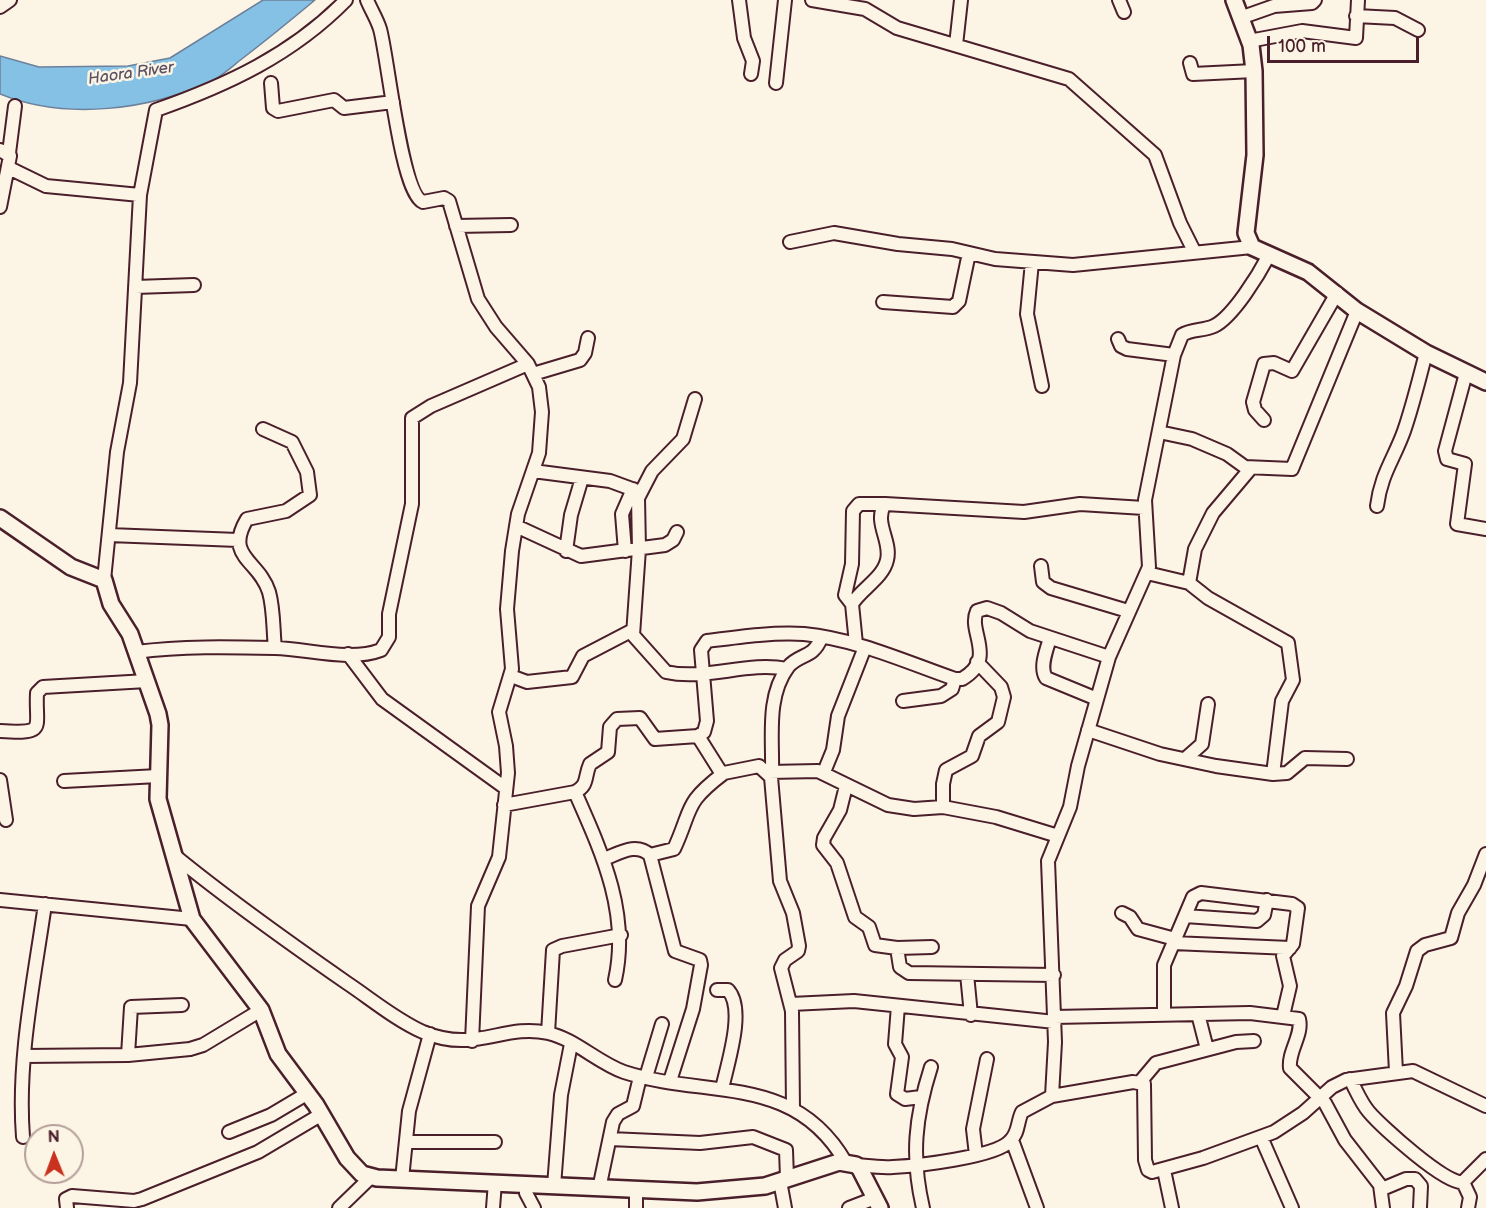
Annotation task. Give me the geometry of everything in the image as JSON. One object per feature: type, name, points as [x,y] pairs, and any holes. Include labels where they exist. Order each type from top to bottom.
[{"type":"street","points":[[0,7],[10,0]]},
{"type":"street","points":[[346,0],[320,26],[270,62],[156,110],[140,195],[130,383],[117,452],[104,580],[111,604],[127,628],[147,681],[160,725],[158,799],[192,919],[261,1010],[278,1054],[322,1114],[347,1158],[362,1174],[370,1178],[495,1182],[636,1191],[697,1192],[765,1186],[832,1163],[891,1167],[976,1155],[1007,1145],[1012,1140],[1022,1112],[1052,1095],[1140,1082],[1156,1063],[1236,1042],[1254,1041]]},
{"type":"street","points":[[367,0],[380,27],[403,161],[417,198],[423,202],[447,199],[472,283],[482,306],[530,369],[539,387],[542,412],[539,453],[516,526],[507,609],[511,676],[499,706],[507,760],[504,806],[499,857],[478,906],[472,1041]]},
{"type":"street","points":[[739,0],[744,38],[753,61],[751,74]]},
{"type":"street","points":[[776,83],[785,0]]},
{"type":"street","points":[[812,0],[865,9],[897,28],[1063,76],[1076,84],[1155,155],[1180,224],[1194,251]]},
{"type":"street","points":[[956,45],[961,0]]},
{"type":"street","points":[[1119,0],[1124,12]]},
{"type":"street","points":[[1234,0],[1249,40],[1254,71],[1255,155],[1246,233],[1252,247]]},
{"type":"street","points":[[1240,18],[1274,6],[1312,3],[1316,0]]},
{"type":"street","points":[[1249,40],[1302,31],[1356,38],[1358,0]]},
{"type":"street","points":[[1356,16],[1395,18],[1418,30]]},
{"type":"street","points":[[1190,63],[1193,74],[1254,71]]},
{"type":"street","points":[[271,83],[273,108],[278,111],[336,100],[344,108],[393,102]]},
{"type":"street","points":[[0,207],[9,168],[4,152],[15,106]]},
{"type":"street","points":[[9,168],[46,186],[140,195]]},
{"type":"street","points":[[456,226],[511,225]]},
{"type":"street","points":[[790,242],[834,233],[1032,262],[1091,264],[1194,251],[1252,247],[1308,272],[1357,311],[1426,352],[1486,381]]},
{"type":"street","points":[[883,302],[953,307],[959,301],[969,253]]},
{"type":"street","points":[[1052,1095],[1054,975],[1047,868],[1070,807],[1088,730],[1110,657],[1128,611],[1147,573],[1149,561],[1144,508],[1174,355],[1182,335],[1211,328],[1222,320],[1258,275],[1269,255]]},
{"type":"street","points":[[1032,262],[1027,314],[1042,386]]},
{"type":"street","points":[[135,287],[194,285]]},
{"type":"street","points":[[1264,420],[1253,406],[1262,368],[1269,363],[1292,371],[1337,293]]},
{"type":"street","points":[[1159,432],[1192,439],[1227,454],[1240,465],[1251,468],[1288,470],[1296,465],[1310,422],[1357,311]]},
{"type":"street","points":[[136,652],[188,647],[275,648],[348,654],[375,652],[387,643],[389,614],[412,504],[414,467],[412,418],[431,406],[530,369],[580,360],[585,353],[588,338]]},
{"type":"street","points":[[1118,339],[1121,346],[1127,349],[1174,355]]},
{"type":"street","points":[[1377,506],[1379,488],[1404,430],[1426,352]]},
{"type":"street","points":[[1466,373],[1445,451],[1447,459],[1465,464],[1456,524],[1463,527],[1486,529]]},
{"type":"street","points":[[625,551],[622,514],[652,471],[683,439],[695,399]]},
{"type":"street","points":[[263,429],[289,439],[296,447],[307,472],[310,492],[308,499],[286,511],[248,519],[238,540],[241,552],[255,568],[268,591],[275,648]]},
{"type":"street","points":[[1189,583],[1195,549],[1213,513],[1251,468]]},
{"type":"street","points":[[532,471],[610,482],[637,491]]},
{"type":"street","points":[[566,551],[571,515],[582,478]]},
{"type":"street","points":[[637,491],[639,549],[631,631],[662,670],[673,674],[704,673],[764,665],[787,669]]},
{"type":"street","points":[[824,772],[833,750],[838,716],[861,646],[852,604],[845,595],[852,564],[853,512],[859,504],[1024,512],[1080,504],[1144,508]]},
{"type":"street","points":[[852,604],[885,566],[887,548],[881,523],[885,504]]},
{"type":"street","points":[[0,519],[71,567],[104,580]]},
{"type":"street","points":[[516,526],[581,556],[670,543],[677,532]]},
{"type":"street","points":[[109,535],[238,540]]},
{"type":"street","points":[[1041,566],[1043,582],[1052,588],[1128,611]]},
{"type":"street","points":[[1147,573],[1189,583],[1208,598],[1288,643],[1293,680],[1282,701],[1273,774]]},
{"type":"street","points":[[504,806],[575,792],[586,784],[590,764],[608,752],[610,727],[617,719],[640,718],[655,739],[698,736],[704,732],[707,721],[701,650],[707,641],[795,634],[861,646],[955,679],[966,676],[977,662],[981,647],[974,617],[981,609],[987,608],[1001,613],[1030,631],[1110,657]]},
{"type":"street","points":[[511,676],[527,682],[572,677],[584,656],[631,631]]},
{"type":"street","points":[[793,1108],[791,1004],[781,968],[785,960],[798,951],[799,946],[793,913],[780,881],[775,841],[771,772],[772,702],[787,669],[816,650],[821,638]]},
{"type":"street","points":[[1050,638],[1044,663],[1043,674],[1046,678],[1097,699]]},
{"type":"street","points":[[348,654],[382,699],[504,787]]},
{"type":"street","points":[[943,807],[943,783],[946,770],[972,756],[979,736],[998,722],[1005,697],[1001,687],[977,662]]},
{"type":"street","points":[[903,701],[941,696],[952,689],[955,679]]},
{"type":"street","points":[[0,731],[29,731],[36,728],[39,722],[37,693],[43,687],[147,681]]},
{"type":"street","points":[[1185,759],[1202,744],[1208,704]]},
{"type":"street","points":[[1088,730],[1185,759],[1273,774],[1287,773],[1305,758],[1347,759]]},
{"type":"street","points":[[698,736],[716,767],[724,773]]},
{"type":"street","points":[[650,855],[674,849],[686,814],[696,795],[724,773],[753,765],[771,772],[824,772],[846,786],[888,806],[914,809],[943,807],[996,817],[1058,836]]},
{"type":"street","points":[[64,781],[158,776]]},
{"type":"street","points":[[0,780],[6,820]]},
{"type":"street","points":[[846,786],[840,810],[824,838],[823,845],[837,863],[855,917],[869,927],[875,945],[897,948],[932,947]]},
{"type":"street","points":[[575,792],[604,859],[621,935],[615,980]]},
{"type":"street","points":[[604,859],[631,849],[645,850],[650,855],[673,946],[677,953],[700,960],[693,1009],[670,1081]]},
{"type":"street","points":[[1396,1072],[1393,1013],[1407,986],[1417,951],[1425,945],[1451,938],[1458,913],[1474,885],[1486,854]]},
{"type":"street","points":[[175,856],[290,944],[396,1016],[430,1034],[455,1041],[472,1041],[532,1031],[548,1033],[611,1067],[643,1077],[756,1095],[793,1108],[830,1137],[878,1203],[849,1208]]},
{"type":"street","points":[[1164,1014],[1164,970],[1193,897],[1201,892],[1292,904],[1298,908],[1290,948],[1283,956],[1290,986],[1283,1016]]},
{"type":"street","points":[[0,900],[192,919]]},
{"type":"street","points":[[1185,916],[1257,921],[1264,915],[1267,900]]},
{"type":"street","points":[[23,1137],[21,1102],[24,1056],[45,904]]},
{"type":"street","points":[[1122,913],[1130,917],[1138,929],[1174,941],[1290,948]]},
{"type":"street","points":[[548,1033],[553,950],[562,946],[621,935]]},
{"type":"street","points":[[897,948],[900,967],[909,973],[1054,975]]},
{"type":"street","points":[[967,974],[971,1015]]},
{"type":"street","points":[[717,990],[728,990],[732,995],[737,1012],[722,1089]]},
{"type":"street","points":[[791,1004],[843,1000],[971,1015],[1054,1019],[1164,1014],[1294,1017],[1300,1023],[1290,1058],[1290,1068],[1328,1107],[1345,1140],[1382,1189],[1383,1208]]},
{"type":"street","points":[[128,1055],[131,1007],[182,1005]]},
{"type":"street","points":[[898,1006],[894,1044],[902,1057],[897,1094],[905,1099],[921,1097]]},
{"type":"street","points":[[24,1056],[128,1055],[197,1048],[261,1010]]},
{"type":"street","points":[[1198,1014],[1207,1049]]},
{"type":"street","points":[[598,1189],[615,1117],[633,1106],[662,1024]]},
{"type":"street","points":[[402,1179],[414,1085],[430,1034]]},
{"type":"street","points":[[554,1186],[561,1095],[571,1044]]},
{"type":"street","points":[[976,1155],[973,1129],[987,1059]]},
{"type":"street","points":[[923,1208],[914,1165],[921,1097],[931,1067]]},
{"type":"street","points":[[1140,1082],[1146,1089],[1146,1166],[1152,1172],[1261,1137],[1303,1113],[1336,1084],[1350,1079],[1413,1071],[1486,1106]]},
{"type":"street","points":[[1350,1079],[1368,1111],[1388,1131],[1448,1180],[1463,1182]]},
{"type":"street","points":[[229,1132],[271,1114],[308,1093]]},
{"type":"street","points":[[67,1208],[66,1199],[72,1196],[134,1204],[258,1152],[322,1114]]},
{"type":"street","points":[[610,1139],[692,1143],[759,1137],[786,1150],[785,1208]]},
{"type":"street","points":[[1261,1137],[1292,1208]]},
{"type":"street","points":[[1012,1140],[1037,1208]]},
{"type":"street","points":[[407,1142],[495,1142]]},
{"type":"street","points":[[1463,1182],[1486,1159]]},
{"type":"street","points":[[1164,1170],[1172,1208]]},
{"type":"street","points":[[339,1208],[370,1178]]},
{"type":"street","points":[[1382,1189],[1406,1179],[1415,1179],[1421,1186],[1420,1208]]},
{"type":"street","points":[[493,1208],[495,1182]]},
{"type":"street","points":[[1463,1182],[1470,1197],[1468,1208]]},
{"type":"street","points":[[526,1185],[526,1193],[534,1208]]},
{"type":"street","points":[[636,1191],[636,1208]]},
{"type":"water","name":"Haora River","points":[[263,0],[315,0],[214,80],[189,90],[136,105],[80,109],[52,107],[0,94],[0,56],[39,67],[128,66],[170,58]]}]
